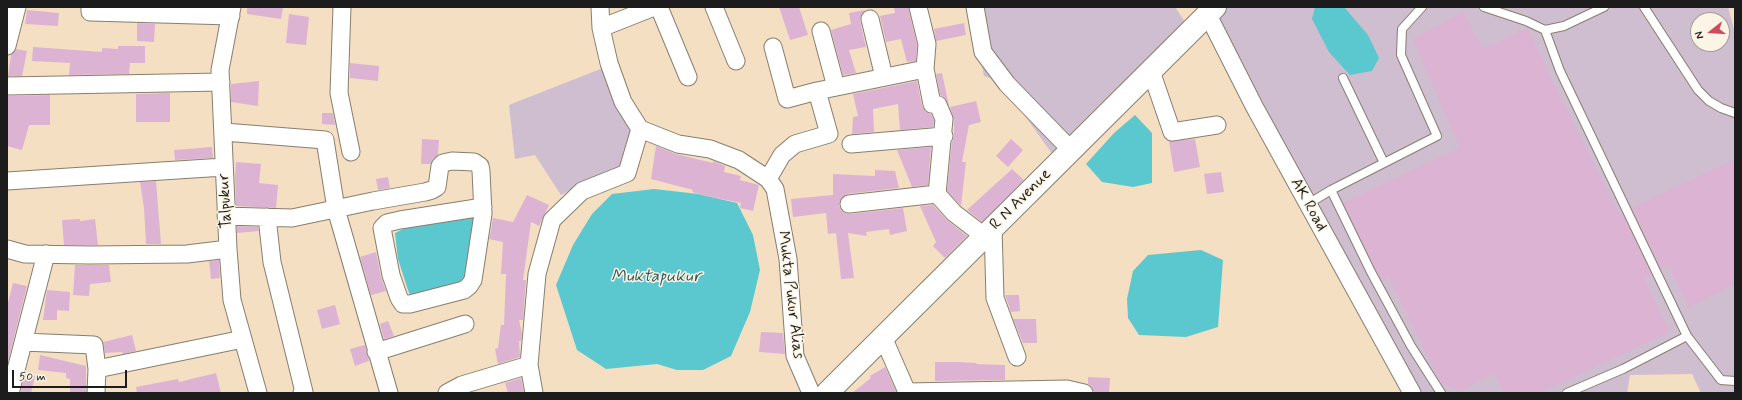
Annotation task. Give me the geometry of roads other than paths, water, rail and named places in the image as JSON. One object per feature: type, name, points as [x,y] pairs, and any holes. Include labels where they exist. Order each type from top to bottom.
[{"type":"main road","name":"R N Avenue","points":[[824,393],[1212,11]]},
{"type":"street","points":[[7,46],[17,7]]},
{"type":"street","points":[[90,7],[90,12],[232,11]]},
{"type":"street","points":[[342,7],[339,93],[351,152]]},
{"type":"street","points":[[600,7],[601,28],[609,63],[623,102],[640,129],[678,144],[710,149],[740,160],[768,179],[782,155],[795,144],[829,134],[817,92]]},
{"type":"street","points":[[601,28],[654,7]]},
{"type":"street","points":[[659,7],[688,77]]},
{"type":"street","points":[[714,7],[736,61]]},
{"type":"street","points":[[918,7],[927,44],[925,69],[932,104],[938,105],[944,119],[944,136],[937,194],[954,213],[989,232],[995,298],[1017,357]]},
{"type":"street","points":[[975,7],[983,52],[1007,84],[1071,150]]},
{"type":"street","name":"Talpukur","points":[[232,11],[220,70],[224,132],[226,216],[232,300],[243,339],[255,392]]},
{"type":"street","name":"AK Road","points":[[1212,11],[1254,106],[1412,393]]},
{"type":"street","points":[[870,19],[884,77]]},
{"type":"street","points":[[821,31],[836,87]]},
{"type":"street","points":[[773,47],[787,99],[836,87],[925,69]]},
{"type":"street","points":[[1151,71],[1172,132],[1217,125]]},
{"type":"street","points":[[7,86],[221,82]]},
{"type":"street","points":[[534,393],[529,365],[537,274],[552,220],[582,191],[627,173],[640,129]]},
{"type":"street","points":[[224,132],[325,140],[336,209],[389,393]]},
{"type":"street","points":[[851,144],[944,136]]},
{"type":"street","points":[[226,216],[292,218],[432,190],[437,187],[440,166],[443,163],[452,161],[474,162],[480,166],[484,214],[473,280],[464,290],[410,304],[403,304],[391,275],[382,228],[387,223],[400,220],[483,207]]},
{"type":"street","points":[[7,181],[224,167]]},
{"type":"street","name":"Mukta Pukur Alias","points":[[768,179],[775,190],[788,259],[794,356],[824,393]]},
{"type":"street","points":[[849,204],[937,194]]},
{"type":"street","points":[[267,217],[272,262],[304,392],[302,393]]},
{"type":"street","points":[[7,249],[24,254],[187,254],[228,249]]},
{"type":"street","points":[[10,393],[46,254]]},
{"type":"street","points":[[376,352],[465,324]]},
{"type":"street","points":[[882,337],[907,392],[1067,389],[1084,393]]},
{"type":"street","points":[[97,369],[243,339]]},
{"type":"street","points":[[22,342],[94,346],[97,369],[96,393]]},
{"type":"street","points":[[447,393],[462,385],[529,365]]},
{"type":"lane","points":[[1308,204],[1331,190],[1438,136],[1401,55],[1402,29],[1422,7]]},
{"type":"lane","points":[[1484,7],[1526,21],[1545,30],[1564,26],[1604,7]]},
{"type":"lane","points":[[1644,7],[1698,90],[1709,101],[1721,108],[1735,113]]},
{"type":"lane","points":[[1545,30],[1560,71],[1688,336],[1721,380],[1735,381]]},
{"type":"lane","points":[[1344,78],[1384,163]]},
{"type":"lane","points":[[1331,190],[1371,272],[1411,346],[1441,393]]},
{"type":"lane","points":[[1567,393],[1623,369],[1688,336]]},
{"type":"water","points":[[1315,7],[1344,7],[1368,35],[1379,58],[1372,71],[1350,75],[1329,52],[1312,19]]},
{"type":"water","points":[[1135,115],[1152,133],[1152,183],[1133,187],[1102,182],[1086,164],[1114,133]]},
{"type":"water","name":"Muktapukur","points":[[654,189],[698,194],[737,203],[753,235],[760,270],[750,312],[731,356],[703,370],[677,370],[657,364],[606,369],[577,350],[556,285],[573,245],[592,214],[612,194]]},
{"type":"water","points":[[468,213],[481,223],[466,293],[415,306],[398,259],[395,233],[418,222]]},
{"type":"water","points":[[1201,250],[1223,260],[1218,327],[1186,337],[1139,335],[1128,318],[1127,299],[1133,271],[1148,255]]}]
